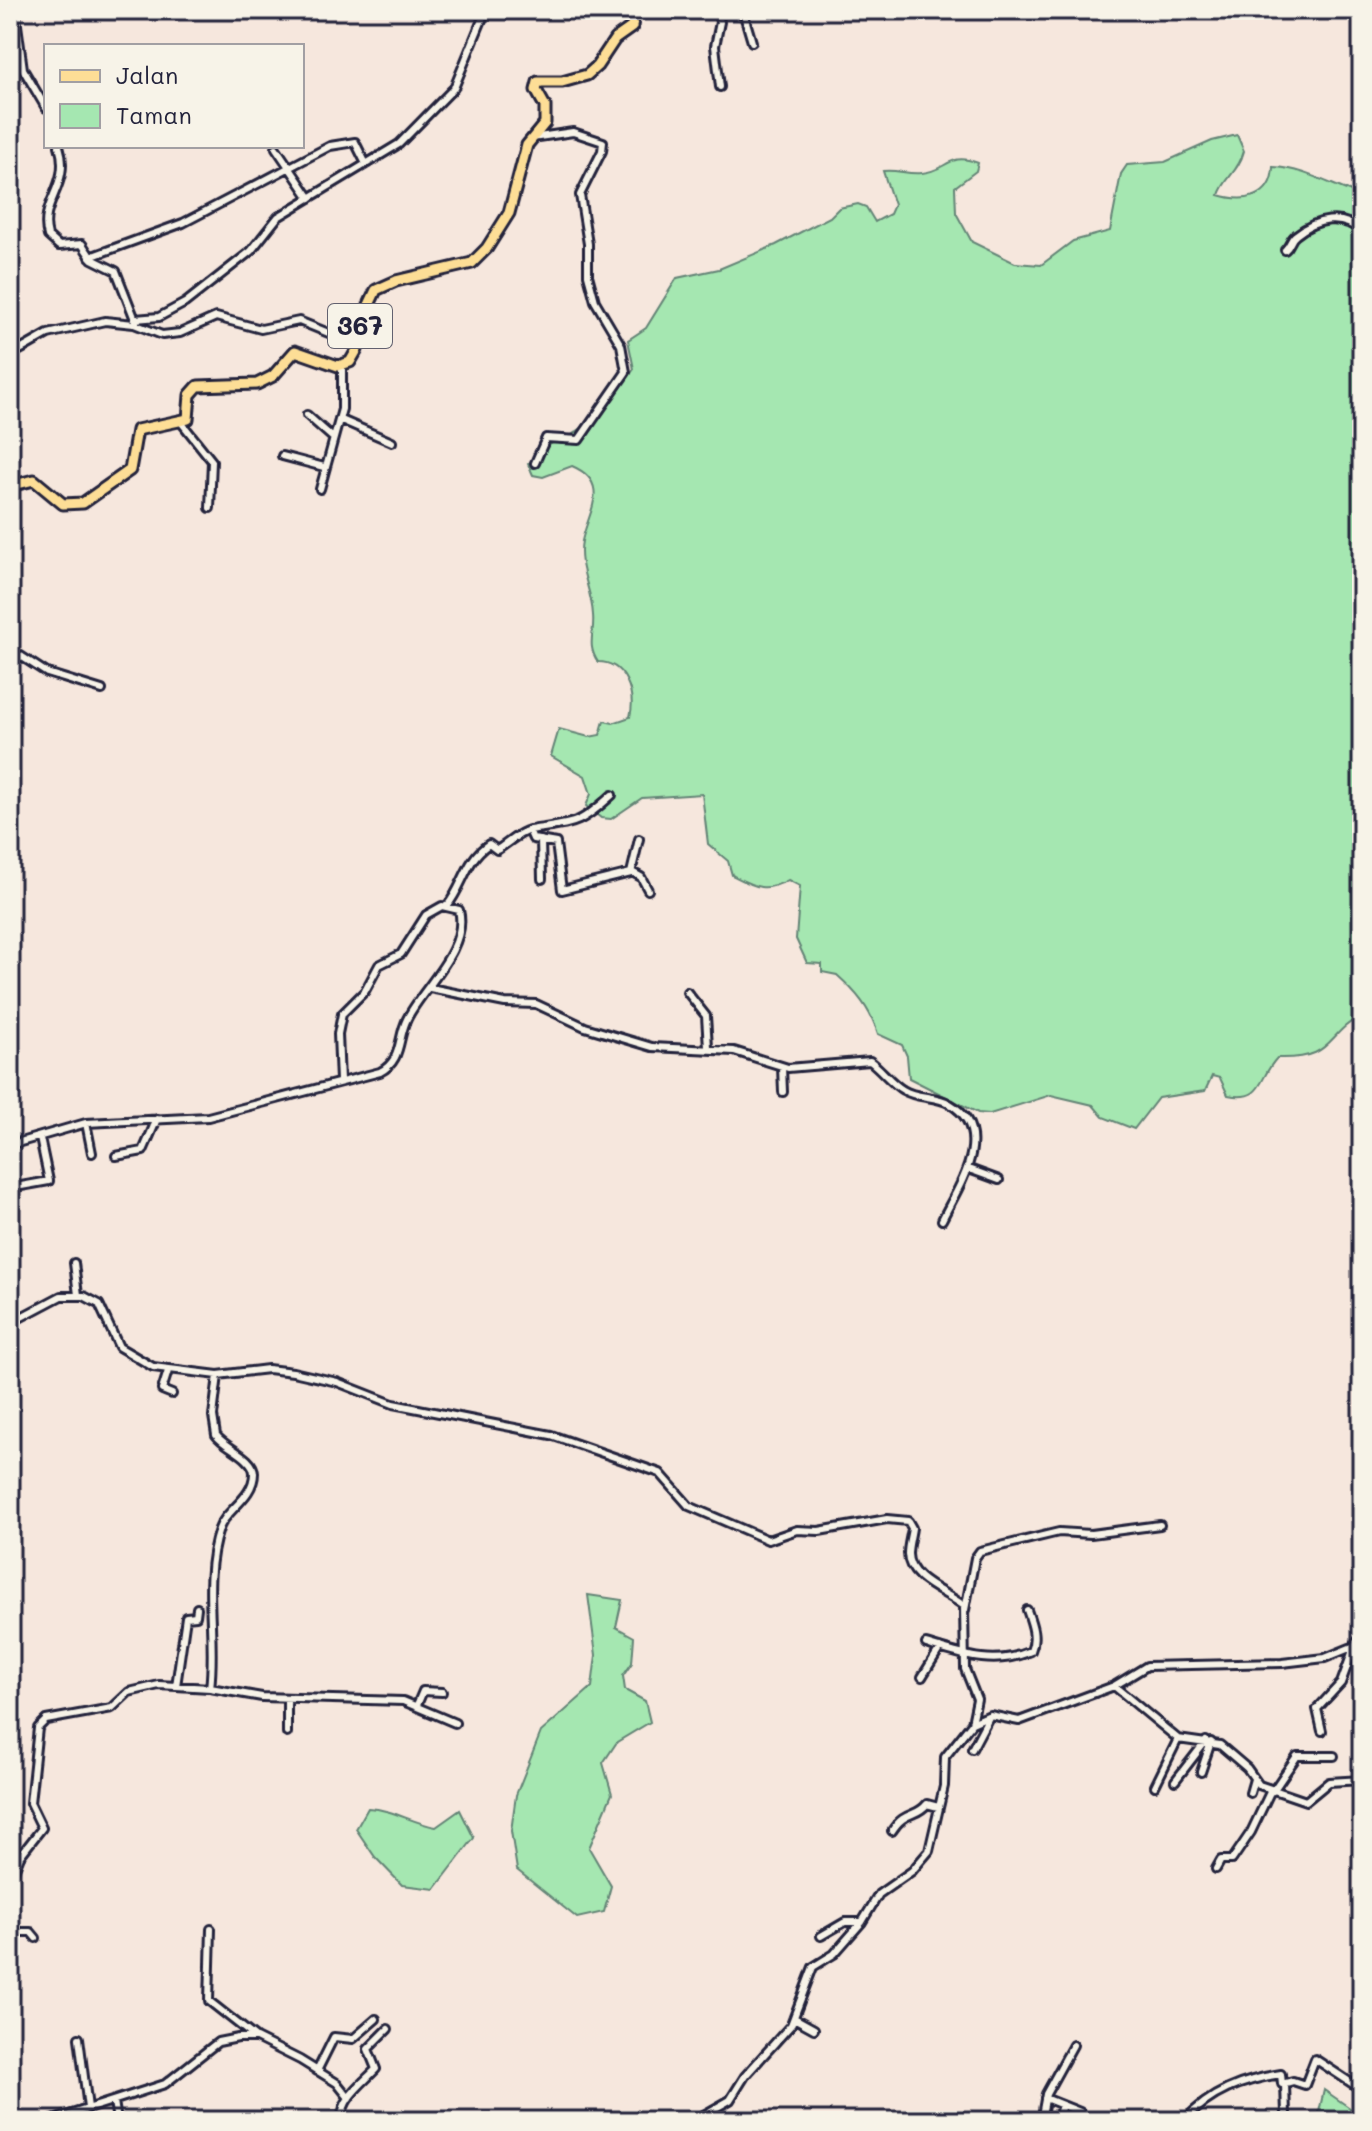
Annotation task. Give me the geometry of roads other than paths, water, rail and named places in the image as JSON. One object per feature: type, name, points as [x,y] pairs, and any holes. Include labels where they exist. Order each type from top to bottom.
[{"type":"main road","name":"367","points":[[181,422],[190,416],[189,397],[196,387],[212,383],[235,386],[257,384],[273,376],[292,352],[342,367],[355,356],[360,324],[371,297],[381,286],[479,259],[509,213],[517,174],[532,138],[541,130],[546,118],[536,90],[538,82],[573,81],[595,69],[615,39],[632,27],[634,10]]},
{"type":"main road","points":[[10,486],[34,480],[63,504],[83,503],[130,470],[137,430],[154,423],[181,422]]},
{"type":"street","points":[[15,10],[23,69],[44,105]]},
{"type":"street","points":[[10,347],[21,350],[48,334],[99,322],[136,322],[159,317],[185,303],[251,251],[278,217],[399,144],[454,88],[486,10]]},
{"type":"street","points":[[717,10],[720,22],[715,46],[720,87]]},
{"type":"street","points":[[733,10],[747,13],[752,42]]},
{"type":"street","points":[[532,138],[573,132],[603,142],[602,151],[580,195],[588,244],[588,275],[595,301],[621,345],[626,366],[623,380],[581,438],[569,442],[546,438],[535,463]]},
{"type":"street","points":[[90,257],[183,223],[330,146],[351,141],[360,147],[366,164]]},
{"type":"street","points":[[60,148],[65,166],[47,217],[46,232],[59,246],[82,244],[90,257],[118,274],[136,322],[162,335],[180,333],[216,317],[261,329],[303,321],[327,334],[360,324]]},
{"type":"street","points":[[276,148],[310,198]]},
{"type":"street","points":[[1285,250],[1293,236],[1328,220],[1346,220],[1362,232]]},
{"type":"street","points":[[320,489],[343,402],[342,367]]},
{"type":"street","points":[[307,415],[333,438]]},
{"type":"street","points":[[339,419],[392,442]]},
{"type":"street","points":[[181,422],[212,461],[210,508]]},
{"type":"street","points":[[282,456],[324,467]]},
{"type":"street","points":[[10,649],[47,673],[102,690]]},
{"type":"street","points":[[447,906],[470,860],[489,844],[497,850],[529,830],[579,822],[612,795]]},
{"type":"street","points":[[529,830],[533,839],[556,843],[562,890],[632,872],[641,877],[648,890]]},
{"type":"street","points":[[632,872],[639,839]]},
{"type":"street","points":[[541,840],[542,879]]},
{"type":"street","points":[[10,1145],[86,1123],[220,1114],[375,1074],[393,1064],[406,1020],[420,996],[430,988],[451,950],[460,922],[459,910],[447,906],[435,908],[423,918],[401,954],[379,965],[365,991],[342,1014],[338,1034],[340,1081]]},
{"type":"street","points":[[430,988],[505,1003],[536,1004],[585,1027],[652,1047],[708,1047],[734,1051],[782,1067],[830,1067],[867,1060],[901,1089],[949,1103],[961,1113],[972,1138],[969,1169],[942,1220]]},
{"type":"street","points":[[687,992],[706,1016],[708,1047]]},
{"type":"street","points":[[782,1067],[783,1092]]},
{"type":"street","points":[[116,1156],[143,1151],[157,1119]]},
{"type":"street","points":[[86,1123],[92,1153]]},
{"type":"street","points":[[10,1188],[49,1181],[40,1138]]},
{"type":"street","points":[[969,1169],[999,1180]]},
{"type":"street","points":[[74,1263],[78,1295]]},
{"type":"street","points":[[10,1323],[54,1299],[78,1295],[99,1304],[116,1343],[123,1351],[168,1371],[197,1370],[218,1375],[268,1369],[293,1372],[337,1382],[393,1404],[551,1435],[660,1473],[689,1506],[768,1540],[802,1529],[819,1531],[887,1519],[908,1521],[912,1528],[908,1553],[912,1566],[933,1586],[963,1604],[965,1610]]},
{"type":"street","points":[[168,1371],[162,1390],[172,1394]]},
{"type":"street","points":[[210,1688],[214,1661],[209,1596],[211,1559],[221,1524],[239,1505],[254,1474],[252,1466],[216,1435],[213,1416],[218,1375]]},
{"type":"street","points":[[693,2121],[730,2100],[745,2076],[783,2038],[813,1967],[834,1954],[862,1922],[879,1894],[912,1871],[929,1851],[944,1786],[945,1757],[972,1723],[977,1699],[966,1672],[965,1610],[975,1558],[980,1551],[1059,1532],[1091,1534],[1160,1525]]},
{"type":"street","points":[[176,1686],[186,1619],[196,1616],[197,1608]]},
{"type":"street","points":[[926,1644],[965,1656],[992,1660],[1031,1651],[1034,1630],[1027,1610]]},
{"type":"street","points":[[972,1723],[990,1715],[1019,1721],[1114,1686],[1147,1666],[1282,1663],[1325,1658],[1359,1643]]},
{"type":"street","points":[[1322,1731],[1316,1711],[1341,1683],[1359,1643]]},
{"type":"street","points":[[922,1677],[940,1648]]},
{"type":"street","points":[[10,1881],[14,1860],[42,1827],[30,1803],[40,1724],[112,1708],[123,1696],[142,1688],[176,1686],[287,1699],[386,1700],[417,1705],[455,1723]]},
{"type":"street","points":[[1114,1686],[1178,1739],[1220,1745],[1247,1768],[1254,1779],[1272,1790],[1306,1801],[1330,1782],[1362,1780]]},
{"type":"street","points":[[417,1705],[422,1692],[442,1692]]},
{"type":"street","points":[[287,1699],[287,1733]]},
{"type":"street","points":[[972,1749],[990,1715]]},
{"type":"street","points":[[1155,1786],[1178,1739]]},
{"type":"street","points":[[1201,1772],[1208,1742]]},
{"type":"street","points":[[1175,1781],[1208,1742]]},
{"type":"street","points":[[1216,1869],[1221,1860],[1232,1860],[1251,1832],[1272,1790],[1300,1755],[1334,1756]]},
{"type":"street","points":[[1250,1793],[1254,1779]]},
{"type":"street","points":[[892,1831],[904,1815],[922,1810],[927,1804],[938,1807]]},
{"type":"street","points":[[821,1936],[845,1922],[862,1922]]},
{"type":"street","points":[[211,1929],[209,2001],[256,2038],[337,2083],[349,2098]]},
{"type":"street","points":[[10,1932],[31,1932],[36,1938]]},
{"type":"street","points":[[794,2018],[814,2029]]},
{"type":"street","points":[[317,2071],[335,2036],[353,2040],[376,2019]]},
{"type":"street","points":[[342,2121],[342,2110],[349,2098],[376,2069],[368,2050],[388,2029]]},
{"type":"street","points":[[79,2038],[88,2108]]},
{"type":"street","points":[[50,2121],[172,2081],[218,2042],[256,2038]]},
{"type":"street","points":[[1041,2121],[1045,2098],[1073,2045]]},
{"type":"street","points":[[1184,2121],[1211,2098],[1238,2083],[1281,2074],[1281,2084],[1305,2085],[1315,2059],[1362,2090]]},
{"type":"street","points":[[1285,2084],[1286,2114]]},
{"type":"street","points":[[1045,2098],[1080,2112]]},
{"type":"street","points":[[114,2101],[117,2121]]},
{"type":"street","points":[[1057,2121],[1062,2105]]}]
